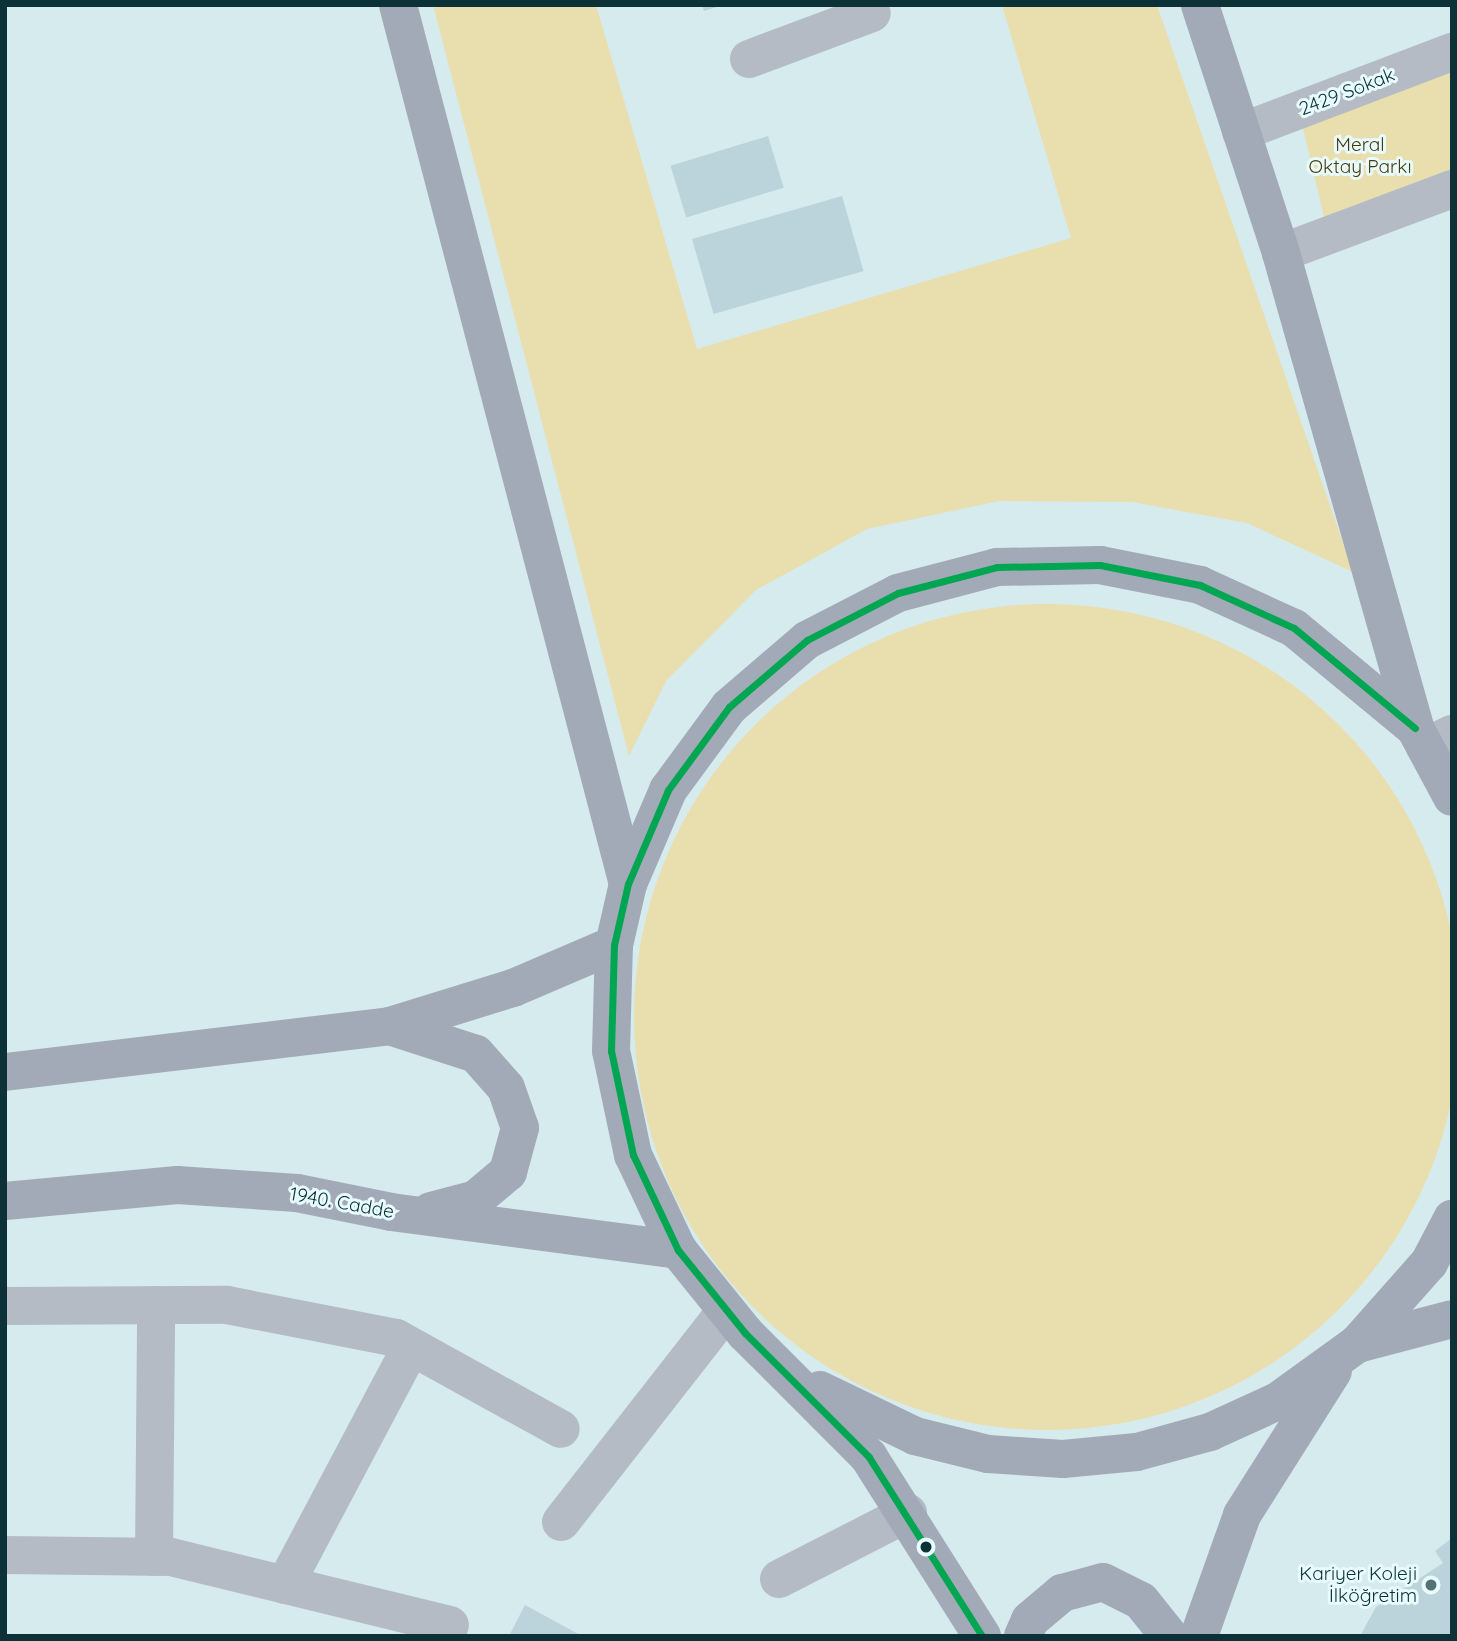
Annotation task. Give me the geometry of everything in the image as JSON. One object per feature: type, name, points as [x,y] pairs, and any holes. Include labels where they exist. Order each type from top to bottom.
[{"type":"main road","points":[[398,5],[628,884]]},
{"type":"main road","points":[[1200,5],[1282,253],[1452,797]]},
{"type":"main road","points":[[982,1636],[908,1513],[869,1457],[783,1366],[726,1311],[678,1250],[633,1155],[613,1064],[614,945],[628,884],[668,790],[729,707],[797,648],[898,593],[998,567],[1100,565],[1200,585],[1293,628],[1431,736]]},
{"type":"main road","points":[[5,1072],[390,1026],[513,988],[614,945]]},
{"type":"main road","points":[[390,1026],[476,1054],[506,1088],[520,1128],[508,1172],[476,1199],[435,1211],[391,1212]]},
{"type":"main road","name":"1940. Cadde","points":[[5,1201],[177,1185],[297,1193],[391,1212],[678,1250]]},
{"type":"main road","points":[[1199,1636],[1210,1591],[1242,1515],[1349,1351],[1429,1263],[1452,1219]]},
{"type":"main road","points":[[783,1366],[846,1406],[915,1436],[988,1454],[1063,1459],[1138,1452],[1210,1432],[1278,1401],[1349,1351],[1452,1319]]},
{"type":"main road","points":[[1023,1636],[1030,1620],[1062,1592],[1103,1581],[1141,1601],[1170,1636]]},
{"type":"street","points":[[750,59],[880,8]]},
{"type":"street","name":"2429 Sokak","points":[[1241,132],[1452,52]]},
{"type":"street","points":[[1282,253],[1452,189]]},
{"type":"street","points":[[154,1557],[156,1305]]},
{"type":"street","points":[[5,1306],[227,1305],[411,1346],[561,1429]]},
{"type":"street","points":[[561,1522],[726,1311]]},
{"type":"street","points":[[285,1585],[411,1346]]},
{"type":"street","points":[[779,1579],[908,1513]]},
{"type":"street","points":[[5,1555],[154,1557],[450,1625]]},
{"type":"green space","points":[[433,5],[596,5],[697,349],[1071,238],[1002,5],[1157,5],[1353,572],[1247,523],[1132,502],[999,501],[867,529],[756,590],[666,681],[629,756]]},
{"type":"green space","name":"Meral Oktay Parkı","points":[[1452,71],[1452,170],[1325,221],[1303,128]]},
{"type":"green space","points":[[1047,604],[1127,612],[1167,622],[1205,636],[1276,674],[1309,698],[1339,725],[1366,755],[1390,788],[1428,859],[1442,897],[1452,937],[1460,1017],[1452,1097],[1442,1137],[1428,1175],[1390,1246],[1366,1279],[1339,1309],[1309,1336],[1276,1360],[1205,1398],[1167,1412],[1127,1422],[1047,1430],[967,1422],[927,1412],[889,1398],[818,1360],[785,1336],[755,1309],[728,1279],[704,1246],[666,1175],[652,1137],[642,1097],[634,1017],[642,937],[652,897],[666,859],[704,788],[728,755],[755,725],[785,698],[818,674],[889,636],[927,622],[967,612]]},
{"type":"building","points":[[702,5],[720,5],[720,6],[704,11]]},
{"type":"building","points":[[768,136],[784,188],[686,217],[670,166]]},
{"type":"building","points":[[842,196],[863,271],[714,314],[692,239]]},
{"type":"building","name":"Kariyer Koleji İlköğretim","points":[[1452,1538],[1452,1636],[1360,1636],[1376,1607],[1443,1563],[1435,1551]]},
{"type":"building","points":[[525,1605],[582,1636],[509,1636]]},
{"type":"transit line","points":[[982,1636],[869,1457],[745,1333],[678,1250],[633,1155],[611,1051],[614,945],[628,884],[668,790],[729,707],[807,640],[898,593],[997,567],[1100,565],[1200,585],[1294,628],[1415,728]]},
{"type":"place","name":"Kariyer Koleji İlköğretim","points":[[1431,1585]]}]
